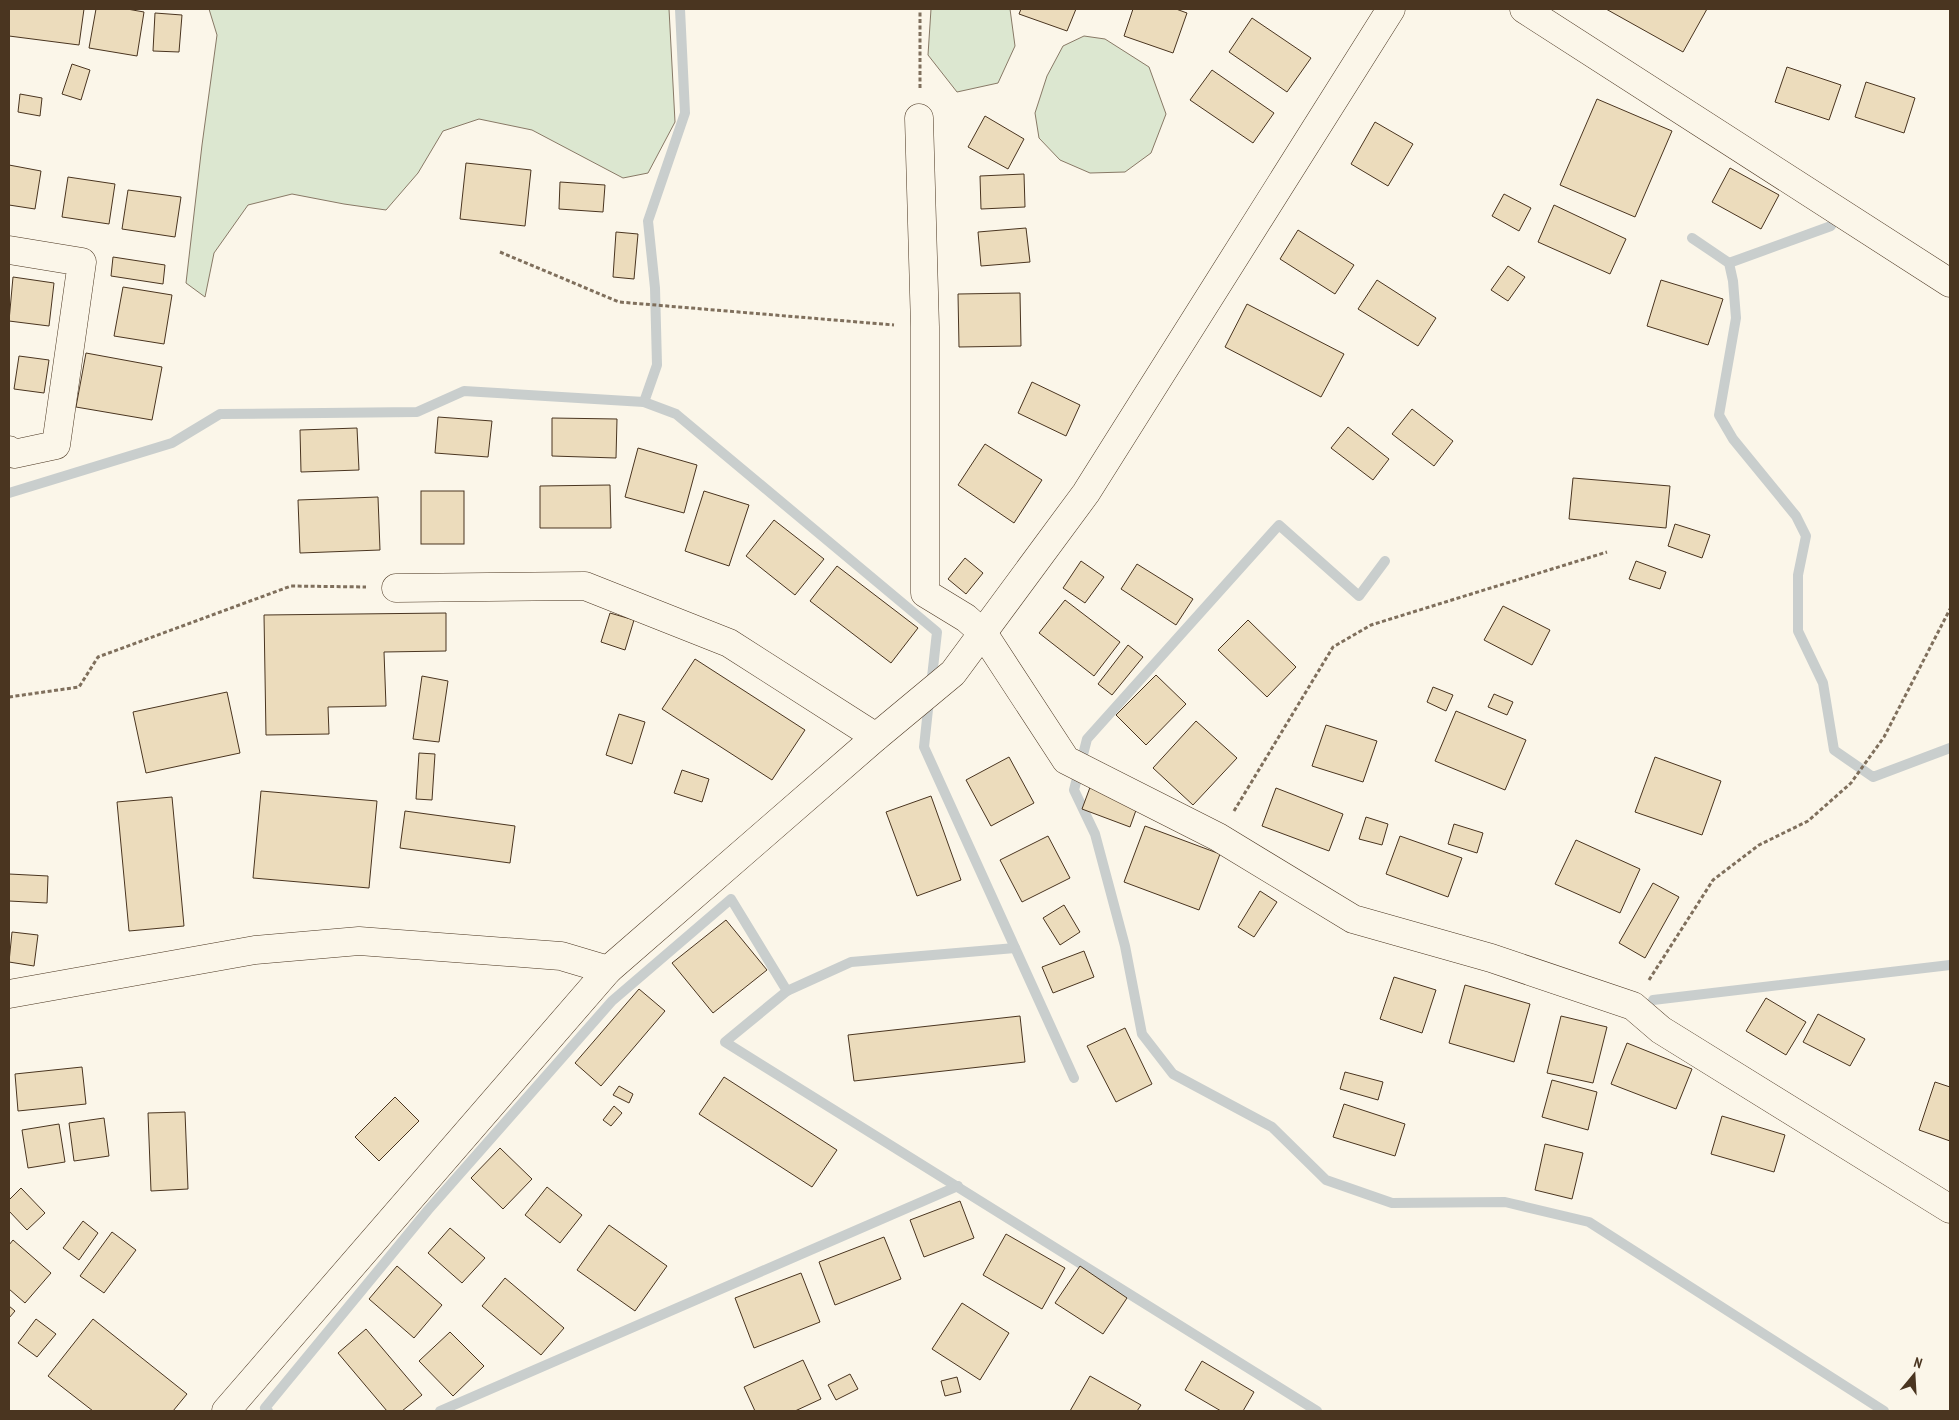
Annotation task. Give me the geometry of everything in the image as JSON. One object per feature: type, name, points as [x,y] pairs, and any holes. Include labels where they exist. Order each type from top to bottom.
[{"type":"street","points":[[226,1411],[608,970],[952,673],[1086,493],[1391,9]]},
{"type":"street","points":[[1524,9],[1950,283]]},
{"type":"street","points":[[919,118],[925,327],[925,593],[966,618],[983,633],[1066,760],[1218,837],[1353,918],[1491,958],[1633,1006],[1661,1030],[1950,1209]]},
{"type":"street","points":[[9,250],[82,262],[56,445],[14,454],[9,450]]},
{"type":"street","points":[[396,588],[585,586],[729,643],[876,737]]},
{"type":"street","points":[[9,994],[255,950],[360,941],[561,956],[608,970]]},
{"type":"path","points":[[919,118],[920,9]]},
{"type":"path","points":[[500,252],[619,302],[925,327]]},
{"type":"path","points":[[1218,837],[1333,647],[1370,625],[1607,552]]},
{"type":"path","points":[[9,697],[79,687],[98,657],[291,586],[396,588]]},
{"type":"path","points":[[1633,1006],[1713,880],[1759,845],[1808,821],[1851,783],[1884,737],[1950,609]]},
{"type":"green space","points":[[209,9],[669,9],[675,122],[648,173],[623,178],[532,130],[479,119],[443,131],[418,173],[386,210],[292,194],[248,205],[214,253],[205,297],[186,283],[217,35]]},
{"type":"green space","points":[[931,9],[1010,9],[1015,46],[998,83],[957,92],[928,55]]},
{"type":"green space","points":[[1084,36],[1105,39],[1149,67],[1166,114],[1151,153],[1125,172],[1090,173],[1060,160],[1039,138],[1035,113],[1047,76],[1063,46]]},
{"type":"building","points":[[9,9],[84,9],[79,45],[9,36]]},
{"type":"building","points":[[96,9],[127,9],[144,12],[137,56],[89,48]]},
{"type":"building","points":[[1021,9],[1076,9],[1067,31],[1019,14]]},
{"type":"building","points":[[1133,9],[1176,9],[1187,13],[1173,53],[1124,36]]},
{"type":"building","points":[[1606,9],[1707,9],[1683,52]]},
{"type":"building","points":[[155,13],[182,15],[179,52],[153,51]]},
{"type":"building","points":[[1252,18],[1311,58],[1287,92],[1229,52]]},
{"type":"building","points":[[72,64],[90,70],[81,100],[62,94]]},
{"type":"building","points":[[1787,67],[1841,85],[1829,120],[1775,102]]},
{"type":"building","points":[[1212,70],[1274,113],[1253,143],[1190,100]]},
{"type":"building","points":[[1866,82],[1915,98],[1904,133],[1855,117]]},
{"type":"building","points":[[20,94],[42,98],[40,116],[18,112]]},
{"type":"building","points":[[1597,99],[1672,131],[1635,217],[1560,185]]},
{"type":"building","points":[[985,116],[1024,139],[1008,169],[968,147]]},
{"type":"building","points":[[1375,122],[1413,144],[1388,186],[1351,164]]},
{"type":"building","points":[[466,163],[531,170],[525,226],[460,219]]},
{"type":"building","points":[[9,165],[41,171],[35,209],[9,205]]},
{"type":"building","points":[[1730,168],[1779,195],[1761,229],[1712,202]]},
{"type":"building","points":[[1024,174],[1025,207],[981,209],[980,176]]},
{"type":"building","points":[[68,177],[115,184],[109,224],[62,217]]},
{"type":"building","points":[[560,182],[605,185],[603,212],[559,209]]},
{"type":"building","points":[[128,190],[181,197],[175,237],[122,229]]},
{"type":"building","points":[[1504,194],[1531,208],[1519,231],[1492,216]]},
{"type":"building","points":[[1554,205],[1626,239],[1610,274],[1538,242]]},
{"type":"building","points":[[1026,228],[1030,262],[981,266],[978,232]]},
{"type":"building","points":[[1298,230],[1354,265],[1335,294],[1280,259]]},
{"type":"building","points":[[616,232],[638,234],[634,279],[613,277]]},
{"type":"building","points":[[113,257],[165,265],[163,284],[111,276]]},
{"type":"building","points":[[1508,266],[1525,277],[1508,301],[1491,290]]},
{"type":"building","points":[[13,277],[54,283],[49,326],[9,321]]},
{"type":"building","points":[[1377,280],[1436,318],[1418,346],[1358,309]]},
{"type":"building","points":[[1661,280],[1723,299],[1708,345],[1647,326]]},
{"type":"building","points":[[123,287],[172,295],[164,344],[114,336]]},
{"type":"building","points":[[1020,293],[1021,346],[959,347],[958,294]]},
{"type":"building","points":[[1247,304],[1344,354],[1321,397],[1225,347]]},
{"type":"building","points":[[86,353],[162,367],[152,420],[76,407]]},
{"type":"building","points":[[19,356],[49,360],[44,393],[14,389]]},
{"type":"building","points":[[1032,382],[1080,405],[1066,436],[1018,413]]},
{"type":"building","points":[[1412,409],[1453,441],[1434,466],[1392,434]]},
{"type":"building","points":[[438,417],[492,421],[488,457],[435,453]]},
{"type":"building","points":[[552,418],[617,419],[616,458],[552,456]]},
{"type":"building","points":[[1348,427],[1389,459],[1373,480],[1331,448]]},
{"type":"building","points":[[357,428],[359,470],[301,472],[300,430]]},
{"type":"building","points":[[985,444],[1042,480],[1014,523],[958,485]]},
{"type":"building","points":[[638,448],[697,465],[684,513],[625,497]]},
{"type":"building","points":[[1573,478],[1670,486],[1666,528],[1569,519]]},
{"type":"building","points":[[610,485],[611,528],[540,528],[540,486]]},
{"type":"building","points":[[421,491],[464,491],[464,544],[421,544]]},
{"type":"building","points":[[704,491],[749,505],[729,566],[685,551]]},
{"type":"building","points":[[378,497],[380,550],[300,553],[298,500]]},
{"type":"building","points":[[774,520],[824,559],[795,595],[746,556]]},
{"type":"building","points":[[1675,524],[1710,535],[1702,558],[1668,546]]},
{"type":"building","points":[[965,558],[983,573],[966,594],[948,579]]},
{"type":"building","points":[[1081,561],[1104,577],[1085,603],[1063,588]]},
{"type":"building","points":[[1636,561],[1666,572],[1660,589],[1629,579]]},
{"type":"building","points":[[1137,564],[1193,599],[1176,625],[1121,589]]},
{"type":"building","points":[[837,566],[918,628],[891,663],[810,601]]},
{"type":"building","points":[[1065,600],[1120,642],[1094,676],[1039,633]]},
{"type":"building","points":[[1503,606],[1550,630],[1532,665],[1484,640]]},
{"type":"building","points":[[446,613],[446,651],[384,652],[386,706],[328,707],[329,734],[266,735],[264,615]]},
{"type":"building","points":[[610,613],[634,620],[625,650],[601,642]]},
{"type":"building","points":[[1248,620],[1296,667],[1267,697],[1218,650]]},
{"type":"building","points":[[1128,645],[1143,657],[1112,695],[1098,684]]},
{"type":"building","points":[[695,659],[805,730],[772,780],[662,709]]},
{"type":"building","points":[[1156,675],[1186,704],[1146,745],[1116,715]]},
{"type":"building","points":[[422,676],[448,681],[439,742],[413,739]]},
{"type":"building","points":[[1433,687],[1453,695],[1446,711],[1427,702]]},
{"type":"building","points":[[227,692],[240,753],[146,773],[133,712]]},
{"type":"building","points":[[1494,694],[1513,702],[1507,715],[1488,707]]},
{"type":"building","points":[[1456,711],[1526,740],[1505,790],[1435,761]]},
{"type":"building","points":[[619,714],[645,722],[632,764],[606,755]]},
{"type":"building","points":[[1196,721],[1237,758],[1193,805],[1153,768]]},
{"type":"building","points":[[1326,725],[1377,741],[1363,782],[1312,766]]},
{"type":"building","points":[[419,753],[435,754],[432,800],[416,799]]},
{"type":"building","points":[[1009,757],[1034,803],[991,826],[966,780]]},
{"type":"building","points":[[1655,757],[1721,781],[1702,835],[1635,812]]},
{"type":"building","points":[[682,770],[709,779],[702,802],[674,793]]},
{"type":"building","points":[[1092,782],[1140,799],[1130,827],[1082,809]]},
{"type":"building","points":[[1276,788],[1343,814],[1329,851],[1262,826]]},
{"type":"building","points":[[261,791],[377,801],[369,888],[253,878]]},
{"type":"building","points":[[931,796],[961,880],[917,896],[886,812]]},
{"type":"building","points":[[172,797],[184,926],[129,931],[117,802]]},
{"type":"building","points":[[405,811],[515,826],[510,863],[400,848]]},
{"type":"building","points":[[1366,817],[1388,824],[1382,845],[1359,839]]},
{"type":"building","points":[[1454,824],[1483,833],[1477,853],[1448,844]]},
{"type":"building","points":[[1145,826],[1220,854],[1199,910],[1124,882]]},
{"type":"building","points":[[1048,836],[1070,878],[1022,902],[1000,860]]},
{"type":"building","points":[[1400,836],[1462,858],[1448,897],[1386,874]]},
{"type":"building","points":[[1576,840],[1640,869],[1620,913],[1555,884]]},
{"type":"building","points":[[9,874],[48,876],[47,903],[9,901]]},
{"type":"building","points":[[1653,883],[1679,897],[1645,958],[1619,943]]},
{"type":"building","points":[[1260,891],[1277,902],[1254,937],[1238,927]]},
{"type":"building","points":[[1064,905],[1080,932],[1060,945],[1043,918]]},
{"type":"building","points":[[726,920],[767,970],[713,1013],[672,963]]},
{"type":"building","points":[[12,932],[38,935],[34,966],[9,962]]},
{"type":"building","points":[[1084,951],[1094,977],[1053,993],[1042,967]]},
{"type":"building","points":[[1394,977],[1436,990],[1422,1033],[1380,1019]]},
{"type":"building","points":[[1465,985],[1530,1004],[1514,1062],[1449,1043]]},
{"type":"building","points":[[639,989],[665,1011],[601,1086],[575,1063]]},
{"type":"building","points":[[1766,998],[1806,1022],[1786,1055],[1746,1031]]},
{"type":"building","points":[[1818,1014],[1865,1039],[1850,1066],[1803,1042]]},
{"type":"building","points":[[1020,1016],[1025,1062],[854,1081],[848,1035]]},
{"type":"building","points":[[1561,1016],[1607,1027],[1593,1083],[1547,1073]]},
{"type":"building","points":[[1125,1028],[1152,1084],[1116,1102],[1087,1046]]},
{"type":"building","points":[[1627,1043],[1692,1069],[1676,1109],[1611,1084]]},
{"type":"building","points":[[82,1067],[86,1104],[18,1111],[15,1074]]},
{"type":"building","points":[[1345,1072],[1383,1082],[1378,1100],[1340,1089]]},
{"type":"building","points":[[724,1077],[837,1150],[812,1187],[699,1114]]},
{"type":"building","points":[[1552,1080],[1597,1092],[1588,1130],[1542,1117]]},
{"type":"building","points":[[1935,1082],[1950,1087],[1950,1141],[1919,1130]]},
{"type":"building","points":[[619,1086],[633,1094],[629,1103],[613,1095]]},
{"type":"building","points":[[395,1097],[419,1121],[379,1161],[355,1137]]},
{"type":"building","points":[[1344,1104],[1405,1124],[1395,1156],[1333,1137]]},
{"type":"building","points":[[614,1106],[622,1113],[611,1126],[603,1120]]},
{"type":"building","points":[[185,1112],[188,1189],[151,1191],[148,1113]]},
{"type":"building","points":[[1722,1116],[1785,1135],[1774,1172],[1711,1154]]},
{"type":"building","points":[[104,1118],[109,1156],[74,1161],[69,1123]]},
{"type":"building","points":[[59,1124],[65,1162],[28,1168],[22,1130]]},
{"type":"building","points":[[1545,1144],[1583,1153],[1572,1199],[1535,1190]]},
{"type":"building","points":[[500,1148],[532,1179],[503,1209],[471,1178]]},
{"type":"building","points":[[547,1187],[582,1215],[560,1243],[525,1215]]},
{"type":"building","points":[[21,1188],[45,1213],[27,1230],[9,1211],[9,1200]]},
{"type":"building","points":[[960,1201],[974,1238],[924,1257],[910,1220]]},
{"type":"building","points":[[83,1221],[98,1233],[79,1260],[63,1248]]},
{"type":"building","points":[[609,1225],[667,1266],[635,1311],[577,1270]]},
{"type":"building","points":[[450,1228],[485,1258],[462,1283],[428,1253]]},
{"type":"building","points":[[112,1232],[136,1250],[104,1293],[80,1276]]},
{"type":"building","points":[[1006,1234],[1065,1268],[1042,1309],[983,1275]]},
{"type":"building","points":[[884,1237],[901,1279],[835,1305],[819,1262]]},
{"type":"building","points":[[13,1240],[51,1273],[25,1303],[9,1289],[9,1245]]},
{"type":"building","points":[[397,1266],[442,1305],[414,1338],[369,1299]]},
{"type":"building","points":[[1080,1266],[1127,1298],[1103,1334],[1055,1303]]},
{"type":"building","points":[[801,1273],[820,1322],[754,1348],[735,1298]]},
{"type":"building","points":[[505,1278],[564,1328],[541,1355],[482,1306]]},
{"type":"building","points":[[962,1303],[1009,1333],[980,1380],[932,1349]]},
{"type":"building","points":[[9,1306],[15,1311],[9,1318]]},
{"type":"building","points":[[36,1319],[56,1334],[37,1357],[18,1343]]},
{"type":"building","points":[[93,1319],[187,1394],[173,1411],[93,1411],[48,1376]]},
{"type":"building","points":[[366,1329],[422,1395],[402,1411],[387,1411],[338,1353]]},
{"type":"building","points":[[450,1332],[484,1366],[453,1396],[419,1361]]},
{"type":"building","points":[[803,1360],[821,1399],[795,1411],[755,1411],[744,1387]]},
{"type":"building","points":[[1202,1361],[1254,1392],[1243,1411],[1221,1411],[1185,1390]]},
{"type":"building","points":[[850,1374],[858,1389],[836,1400],[828,1385]]},
{"type":"building","points":[[1090,1376],[1141,1405],[1137,1411],[1070,1411]]},
{"type":"building","points":[[957,1377],[961,1392],[945,1396],[941,1381]]},
{"type":"waterway","points":[[644,402],[657,365],[655,288],[648,221],[685,113],[680,9]]},
{"type":"waterway","points":[[1729,263],[1831,226]]},
{"type":"waterway","points":[[1692,238],[1729,263],[1733,281],[1736,318],[1719,415],[1733,439],[1796,516],[1806,536],[1798,575],[1798,631],[1823,683],[1834,750],[1873,777],[1950,748]]},
{"type":"waterway","points":[[9,493],[172,443],[220,414],[417,412],[464,391],[644,402],[676,414],[937,632],[931,686]]},
{"type":"waterway","points":[[1385,561],[1359,596],[1279,525],[1087,739],[1074,790],[1095,834],[1125,946],[1142,1034],[1173,1074],[1272,1127],[1326,1180],[1392,1203],[1505,1202],[1589,1222],[1884,1411]]},
{"type":"waterway","points":[[929,700],[924,747],[1074,1078]]},
{"type":"waterway","points":[[268,1411],[265,1408],[428,1210],[612,1001],[731,899],[787,991],[725,1042],[1317,1411]]},
{"type":"waterway","points":[[787,991],[851,962],[1015,948]]},
{"type":"waterway","points":[[1653,1000],[1950,965]]},
{"type":"waterway","points":[[440,1411],[958,1186]]}]
